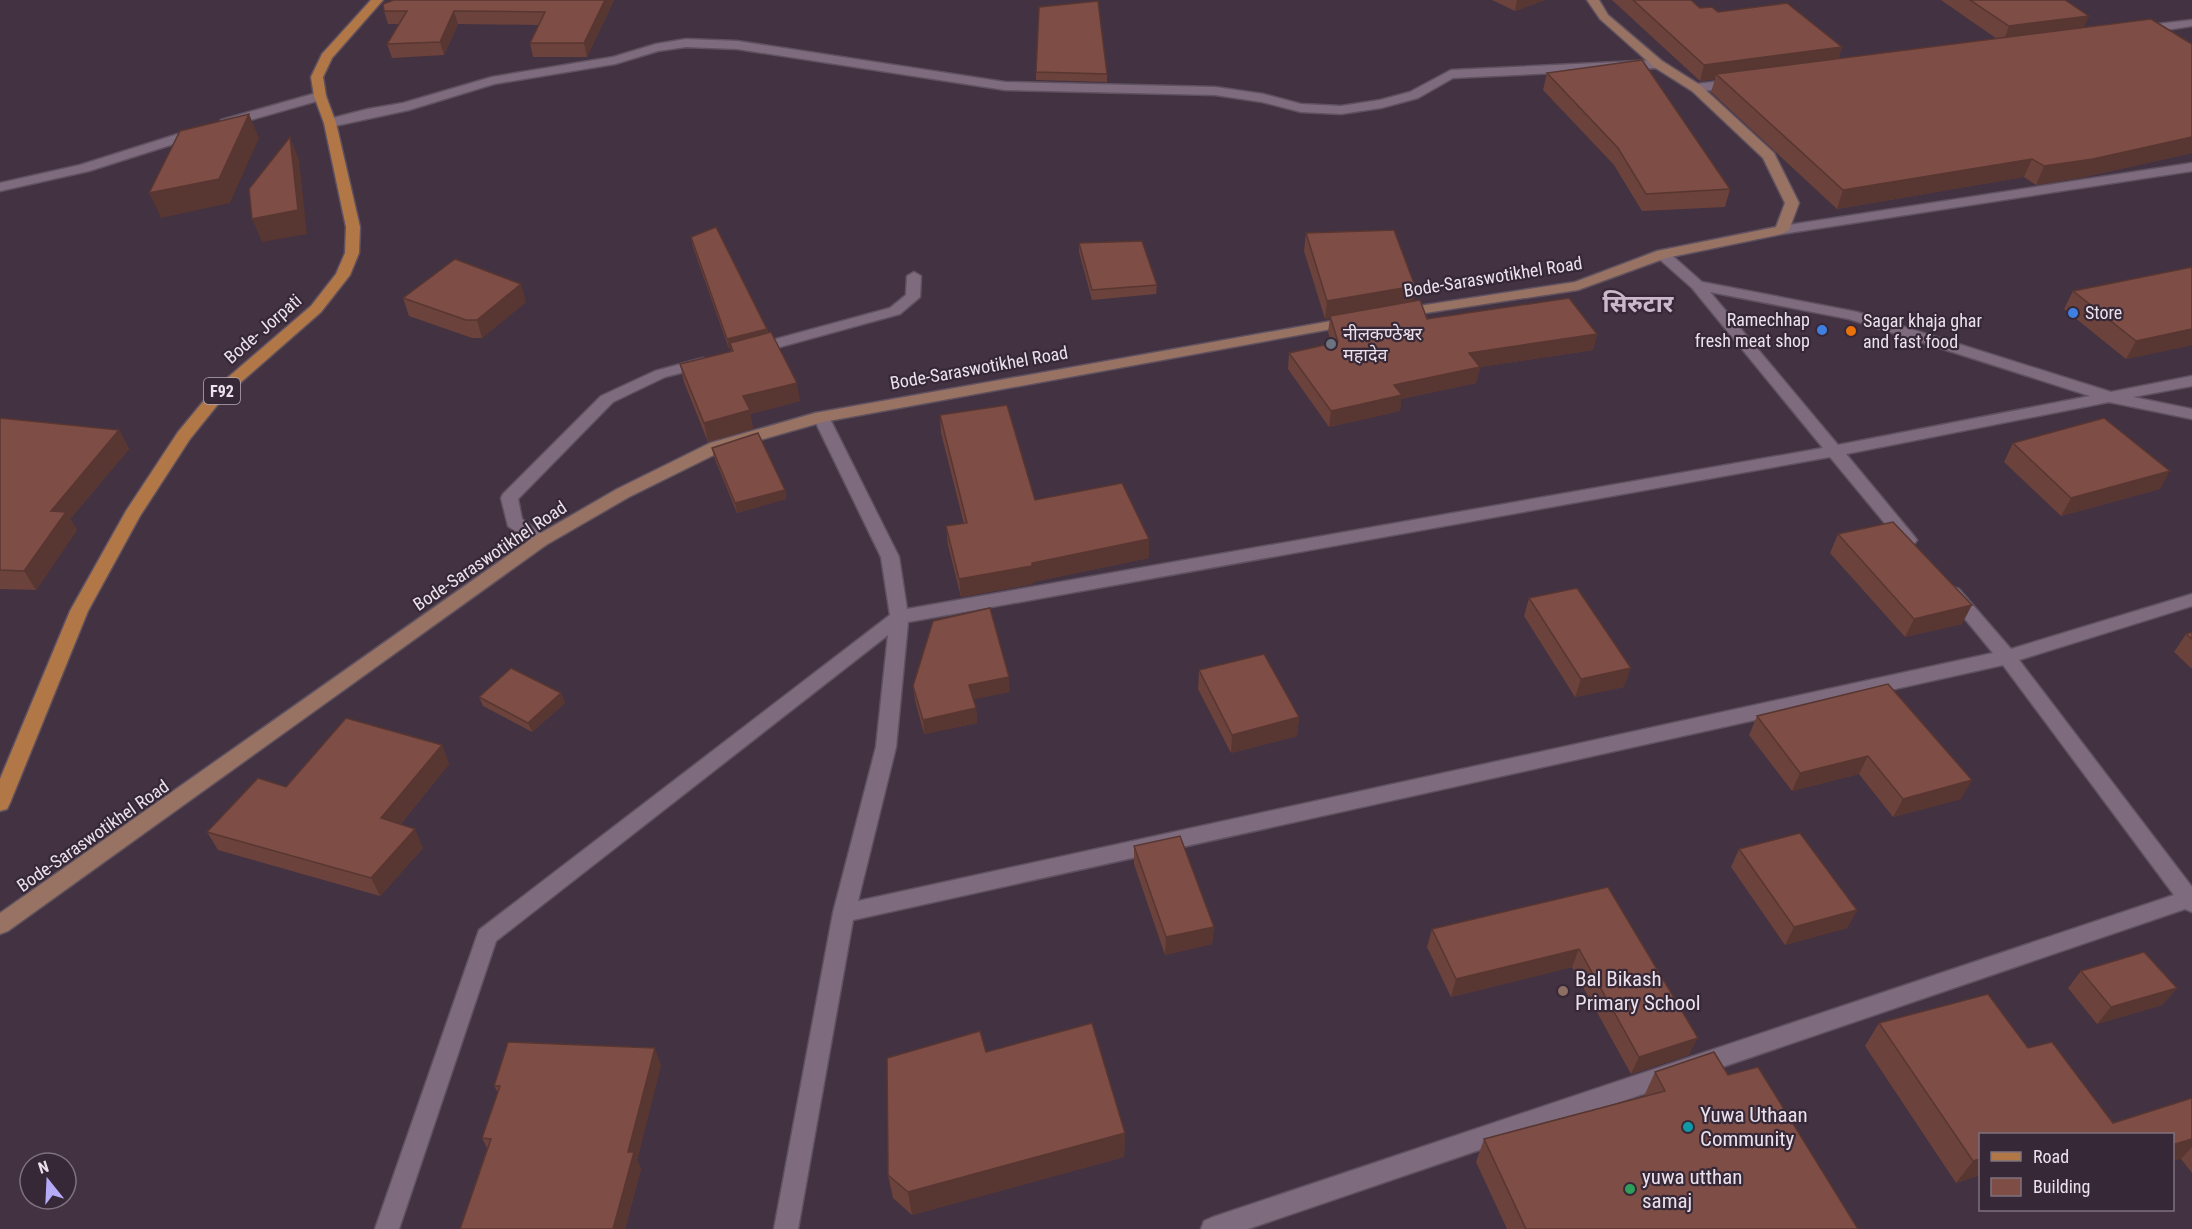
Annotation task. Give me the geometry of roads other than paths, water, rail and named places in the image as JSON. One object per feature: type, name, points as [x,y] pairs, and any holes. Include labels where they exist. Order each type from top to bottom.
[{"type":"main road","name":"Bode- Jorpati","points":[[0,803],[79,610],[145,496],[184,436],[217,395],[316,309],[343,275],[352,253],[353,227],[330,123],[320,96],[317,77],[326,57],[376,0]]},
{"type":"street","points":[[1593,0],[1604,17],[1658,64],[1696,88],[1769,156],[1792,203],[1782,230],[2192,167]]},
{"type":"street","points":[[2133,31],[2192,23]]},
{"type":"street","points":[[330,123],[368,112],[405,107],[492,81],[615,60],[656,48],[686,43],[737,45],[1005,86],[1215,91],[1263,98],[1301,108],[1341,110],[1381,104],[1414,95],[1451,74],[1658,64]]},
{"type":"street","points":[[1696,88],[1755,80]]},
{"type":"street","points":[[0,187],[84,168],[212,127],[320,96]]},
{"type":"street","name":"Bode-Saraswotikhel Road","points":[[1388,315],[1458,302],[1578,286],[1662,254],[1782,230]]},
{"type":"street","points":[[1662,254],[1697,285],[1916,550]]},
{"type":"street","points":[[739,353],[895,311],[913,297],[914,276]]},
{"type":"street","points":[[1697,285],[1852,315],[2113,398],[2192,414]]},
{"type":"street","name":"Bode-Saraswotikhel Road","points":[[0,925],[540,541],[623,493],[716,447],[821,417],[1365,319]]},
{"type":"street","points":[[540,541],[514,522],[509,498],[607,399],[660,374],[716,359]]},
{"type":"street","points":[[387,1229],[487,936],[900,617],[1833,451],[2192,381]]},
{"type":"street","points":[[786,1229],[844,913],[886,747],[900,617],[890,557],[821,417]]},
{"type":"street","points":[[1214,1229],[2191,900],[2007,657],[1939,576]]},
{"type":"street","points":[[844,913],[2007,657],[2192,600]]},
{"type":"place","name":"Store","points":[[2073,313]]},
{"type":"place","name":"Ramechhap fresh meat shop","points":[[1822,330]]},
{"type":"place","name":"Sagar khaja ghar and fast food","points":[[1851,331]]},
{"type":"place","name":"नीलकण्ठेश्वर महादेव","points":[[1331,344]]},
{"type":"place","name":"Bal Bikash Primary School","points":[[1563,991]]},
{"type":"place","name":"Yuwa Uthaan Community","points":[[1688,1127]]},
{"type":"place","name":"yuwa utthan samaj","points":[[1630,1189]]},
{"type":"district","name":"सिरुटार","points":[[1638,304]]}]
